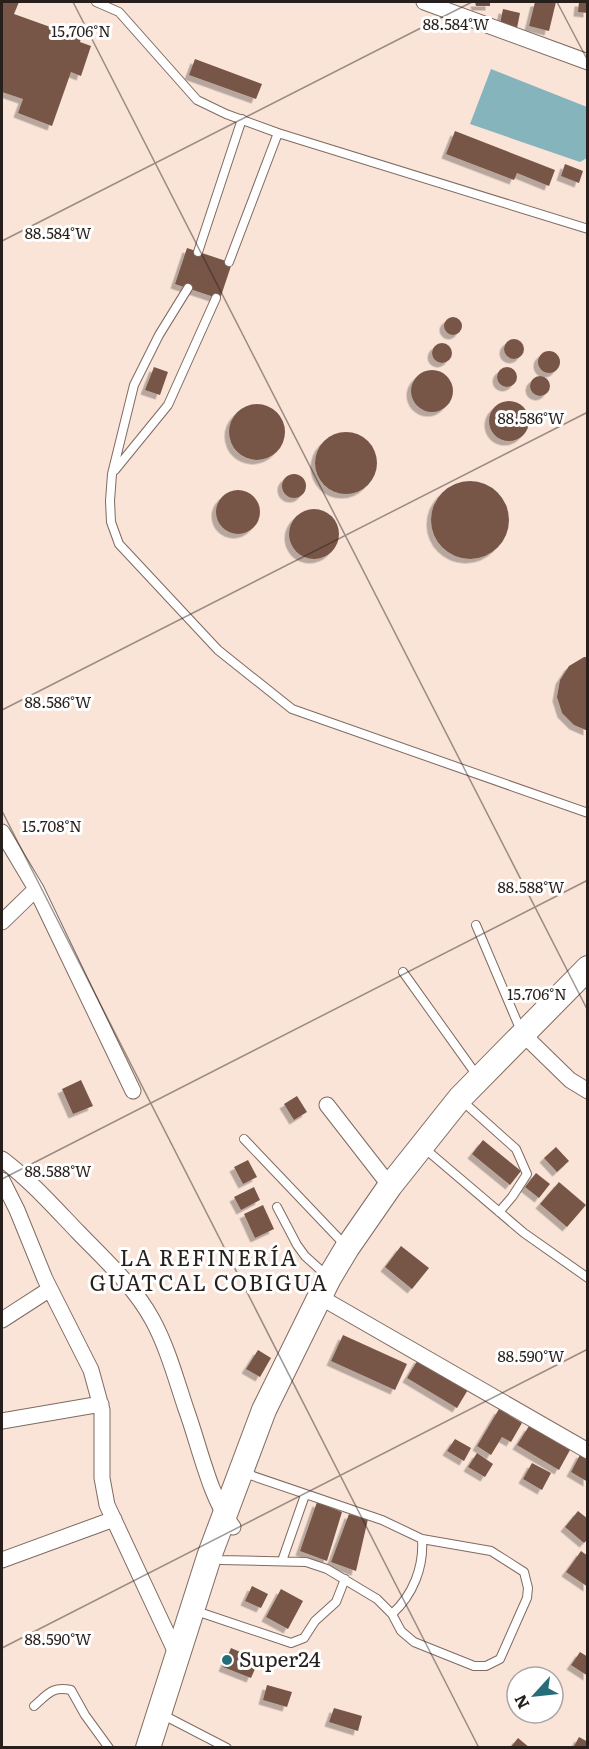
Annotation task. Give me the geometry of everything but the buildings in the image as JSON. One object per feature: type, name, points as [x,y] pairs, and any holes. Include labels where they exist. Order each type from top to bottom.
[{"type":"main road","points":[[326,1293],[430,1153],[588,968]]},
{"type":"main road","points":[[148,1748],[246,1474],[274,1417],[346,1248],[421,1144],[478,1078],[588,986]]},
{"type":"main road","points":[[160,1748],[181,1660]]},
{"type":"street","points":[[424,2],[588,62]]},
{"type":"street","points":[[2,832],[36,889],[133,1091]]},
{"type":"street","points":[[2,922],[36,889]]},
{"type":"street","points":[[527,1037],[570,1080],[588,1090]]},
{"type":"street","points":[[327,1105],[390,1186]]},
{"type":"street","points":[[2,1159],[22,1174],[106,1261],[137,1296],[152,1319],[229,1522]]},
{"type":"street","points":[[2,1180],[50,1289],[91,1370],[101,1404],[103,1492],[181,1660]]},
{"type":"street","points":[[2,1320],[50,1289]]},
{"type":"street","points":[[326,1293],[588,1451]]},
{"type":"street","points":[[2,1420],[101,1404]]},
{"type":"street","points":[[2,1560],[114,1519]]},
{"type":"lane","points":[[96,2],[119,12],[197,100],[226,114],[278,133],[588,229]]},
{"type":"lane","points":[[198,252],[242,119]]},
{"type":"lane","points":[[229,262],[278,133]]},
{"type":"lane","points":[[188,288],[159,335],[134,385],[112,474],[111,522],[119,543],[218,650],[292,709],[588,813]]},
{"type":"lane","points":[[112,474],[168,405],[216,298]]},
{"type":"lane","points":[[476,925],[527,1037]]},
{"type":"lane","points":[[403,972],[478,1078]]},
{"type":"lane","points":[[469,1107],[516,1149],[527,1174],[512,1197],[498,1212]]},
{"type":"lane","points":[[244,1139],[346,1248]]},
{"type":"lane","points":[[430,1153],[524,1233],[588,1278]]},
{"type":"lane","points":[[277,1207],[326,1293]]},
{"type":"lane","points":[[215,1557],[306,1562],[327,1569],[377,1599],[392,1614],[401,1632],[414,1642],[474,1666],[486,1666],[500,1659],[527,1598],[528,1588],[524,1572],[490,1551],[422,1539],[382,1520],[246,1474]]},
{"type":"lane","points":[[282,1561],[305,1495]]},
{"type":"lane","points":[[392,1614],[405,1602],[412,1589],[424,1557],[422,1539]]},
{"type":"lane","points":[[197,1612],[291,1643],[304,1638],[315,1621],[336,1602],[345,1579]]},
{"type":"lane","points":[[34,1706],[54,1689],[71,1690],[85,1715],[109,1748]]},
{"type":"lane","points":[[169,1718],[227,1748]]},
{"type":"water","points":[[491,69],[587,107],[587,158],[580,162],[470,124]]},
{"type":"place","name":"Super24","points":[[227,1660]]},
{"type":"district","name":"LA REFINERÍA GUATCAL COBIGUA","points":[[209,1270]]}]
